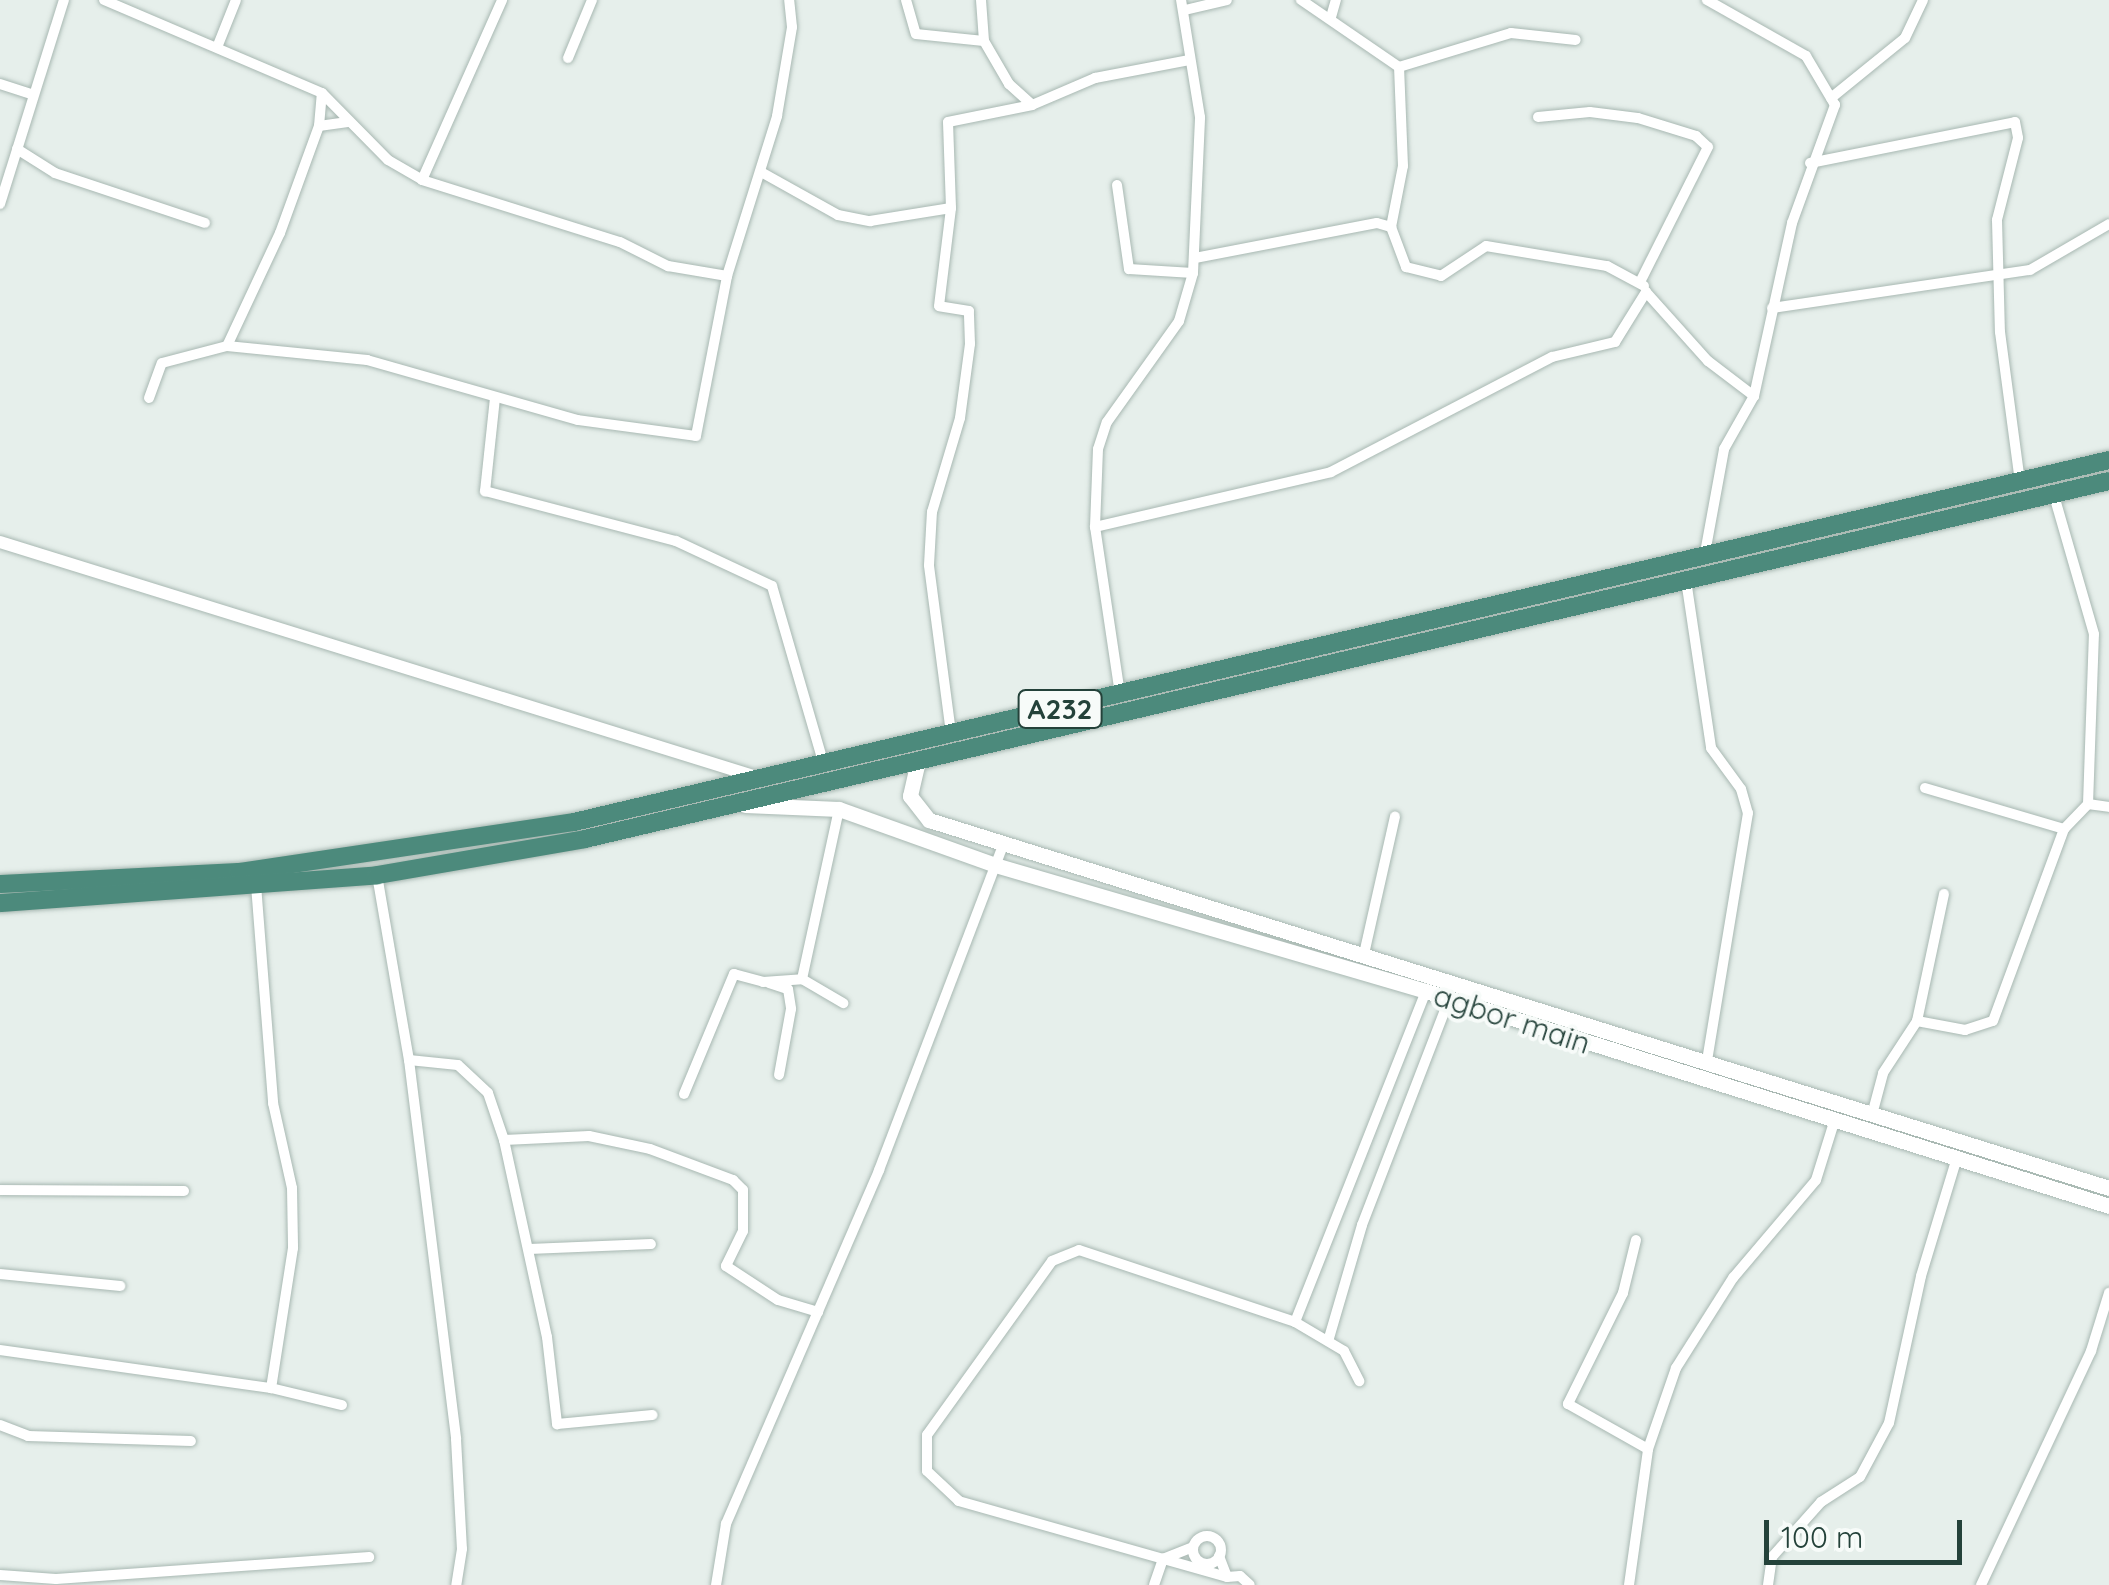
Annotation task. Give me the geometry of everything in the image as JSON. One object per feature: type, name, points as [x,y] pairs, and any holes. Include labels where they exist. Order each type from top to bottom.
[{"type":"highway","name":"A232","points":[[0,884],[239,872],[420,848],[764,779],[2109,460]]},
{"type":"highway","name":"A232","points":[[0,903],[377,876],[741,805],[2109,481]]},
{"type":"main road","name":"agbor main","points":[[918,762],[910,796],[930,820],[1873,1111],[2109,1188]]},
{"type":"main road","name":"agbor main","points":[[741,805],[839,809],[995,865],[1449,998],[1956,1161],[2109,1206]]},
{"type":"street","points":[[0,204],[64,0]]},
{"type":"street","points":[[104,0],[218,45],[322,93],[388,160],[422,180],[620,242],[668,266],[727,276]]},
{"type":"street","points":[[218,45],[236,0]]},
{"type":"street","points":[[422,180],[502,0]]},
{"type":"street","points":[[568,58],[592,0]]},
{"type":"street","points":[[150,398],[162,363],[227,346],[368,360],[454,380],[495,398],[578,420],[696,436],[727,276],[761,172],[792,27],[788,0]]},
{"type":"street","points":[[906,0],[916,34],[984,42]]},
{"type":"street","points":[[982,0],[984,42],[1010,84],[1032,105]]},
{"type":"street","points":[[1120,695],[1095,527],[1098,448],[1108,422],[1179,321],[1194,272],[1200,116],[1183,5],[1227,0]]},
{"type":"street","points":[[1300,0],[1398,67]]},
{"type":"street","points":[[1331,18],[1336,0]]},
{"type":"street","points":[[1705,553],[1724,449],[1754,396],[1772,308],[1810,163],[1835,105],[1806,56],[1707,0]]},
{"type":"street","points":[[1832,98],[1905,38],[1922,0]]},
{"type":"street","points":[[1398,67],[1511,32],[1576,40]]},
{"type":"street","points":[[952,733],[929,564],[932,512],[960,418],[970,344],[969,311],[939,306],[951,208],[948,122],[1032,105],[1095,78],[1189,60]]},
{"type":"street","points":[[1398,67],[1403,166],[1391,227],[1406,267],[1441,276],[1486,246],[1607,266],[1644,286],[1708,361],[1754,396]]},
{"type":"street","points":[[0,84],[33,95]]},
{"type":"street","points":[[227,346],[319,126],[322,93]]},
{"type":"street","points":[[1095,527],[1331,472],[1552,357],[1615,342],[1708,147],[1696,136],[1638,118],[1590,112],[1538,118]]},
{"type":"street","points":[[319,126],[348,122]]},
{"type":"street","points":[[1810,163],[2015,122],[2018,138],[1997,220],[2000,332],[2020,480]]},
{"type":"street","points":[[17,149],[55,173],[205,224]]},
{"type":"street","points":[[761,172],[838,216],[870,221],[951,208]]},
{"type":"street","points":[[1117,185],[1129,270],[1194,272]]},
{"type":"street","points":[[1194,258],[1377,222],[1391,227]]},
{"type":"street","points":[[1772,308],[2030,270],[2109,224]]},
{"type":"street","points":[[495,398],[484,491],[676,541],[772,586],[824,765]]},
{"type":"street","points":[[1918,1021],[1978,1030],[1993,1021],[2064,828],[2088,804],[2094,634],[2048,474]]},
{"type":"street","points":[[0,542],[764,779]]},
{"type":"street","points":[[1686,580],[1711,748],[1740,789],[1748,813],[1707,1061]]},
{"type":"street","points":[[1925,788],[2064,828]]},
{"type":"street","points":[[2088,804],[2109,807]]},
{"type":"street","points":[[802,978],[839,809]]},
{"type":"street","points":[[1364,954],[1395,816]]},
{"type":"street","points":[[716,1585],[726,1524],[818,1312],[1004,842]]},
{"type":"street","points":[[377,876],[409,1060],[456,1439],[462,1549],[456,1585]]},
{"type":"street","points":[[256,885],[273,1102],[292,1188],[293,1248],[271,1388]]},
{"type":"street","points":[[1873,1111],[1883,1073],[1918,1021],[1944,894]]},
{"type":"street","points":[[684,1094],[734,974],[788,989],[792,1018],[779,1075]]},
{"type":"street","points":[[763,982],[802,978],[844,1003]]},
{"type":"street","points":[[1295,1322],[1426,992]]},
{"type":"street","points":[[1328,1338],[1362,1225],[1449,998]]},
{"type":"street","points":[[409,1060],[458,1066],[488,1093],[504,1140],[528,1249],[557,1424],[653,1415]]},
{"type":"street","points":[[1628,1585],[1648,1449],[1676,1368],[1733,1278],[1816,1180],[1835,1119]]},
{"type":"street","points":[[504,1140],[589,1136],[650,1149],[733,1180],[744,1190],[744,1209],[742,1231],[726,1266],[778,1300],[818,1312]]},
{"type":"street","points":[[1768,1585],[1772,1557],[1821,1502],[1860,1477],[1889,1423],[1921,1276],[1956,1161]]},
{"type":"street","points":[[0,1190],[184,1192]]},
{"type":"street","points":[[1636,1240],[1623,1293],[1568,1404],[1648,1449]]},
{"type":"street","points":[[528,1249],[651,1244]]},
{"type":"street","points":[[1250,1585],[1240,1576],[1227,1577],[960,1501],[927,1471],[927,1436],[1062,1255],[1089,1250],[1295,1322],[1328,1338],[1344,1351],[1358,1380]]},
{"type":"street","points":[[0,1274],[120,1286]]},
{"type":"street","points":[[1981,1585],[2091,1351],[2109,1293]]},
{"type":"street","points":[[0,1350],[271,1388],[342,1405]]},
{"type":"street","points":[[0,1425],[28,1436],[190,1441]]},
{"type":"street","points":[[1154,1585],[1164,1559],[1211,1537],[1227,1577]]},
{"type":"street","points":[[1193,1547],[1202,1563],[1219,1556]]},
{"type":"street","points":[[0,1576],[56,1579],[369,1557]]}]
